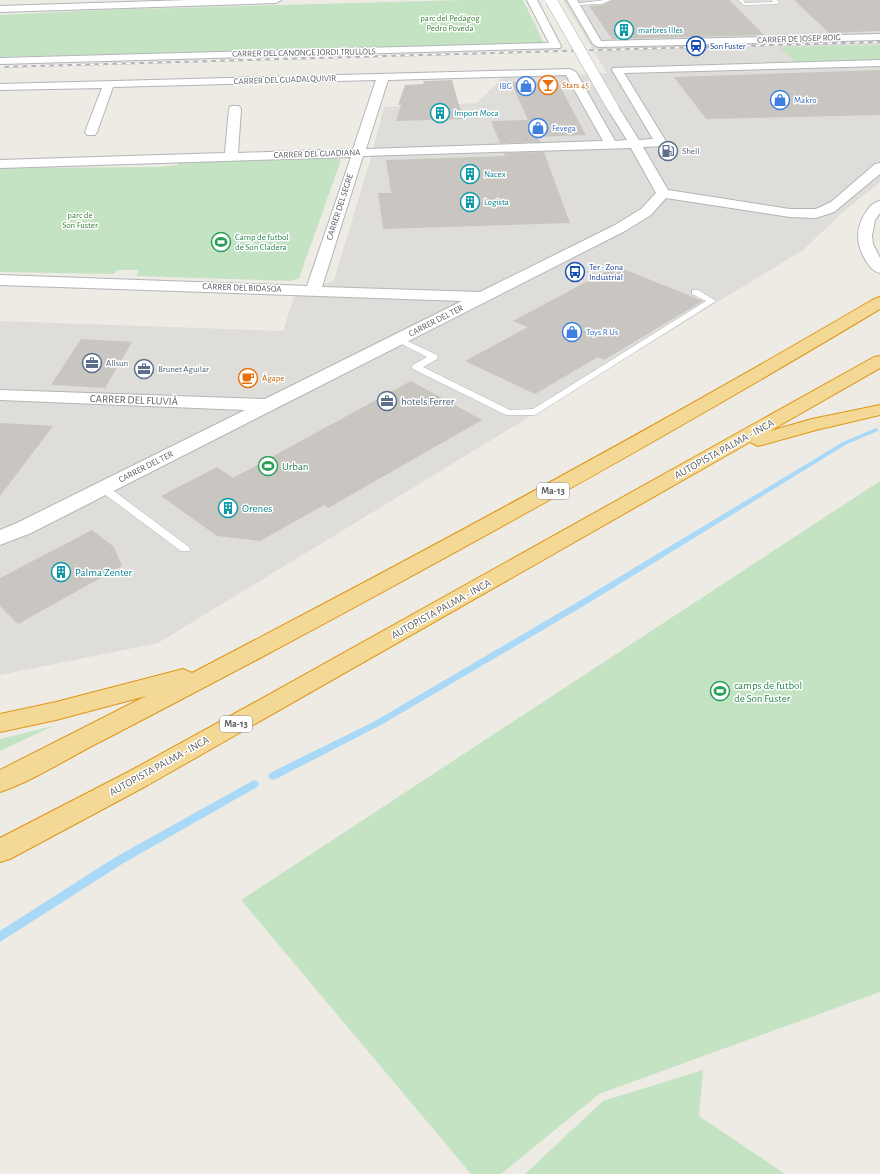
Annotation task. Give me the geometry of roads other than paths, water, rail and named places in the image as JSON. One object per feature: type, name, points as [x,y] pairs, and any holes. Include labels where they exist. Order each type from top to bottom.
[{"type":"highway","name":"Ma-13","points":[[0,782],[82,741],[464,540],[762,373],[880,302]]},
{"type":"highway","name":"AUTOPISTA PALMA - INCA","points":[[0,851],[139,778],[254,714],[880,361]]},
{"type":"highway","points":[[722,451],[812,424],[880,410]]},
{"type":"highway","points":[[0,723],[56,711],[219,669]]},
{"type":"street","points":[[0,9],[132,2],[276,0]]},
{"type":"street","name":"CARRER DEL CANONGE JORDI TRULLOLS","points":[[0,61],[556,46],[532,0]]},
{"type":"street","points":[[551,0],[633,143],[657,180],[663,193],[783,212],[804,214],[816,213],[830,209],[880,167]]},
{"type":"street","name":"CARRER DE JOSEP ROIG","points":[[573,2],[598,44],[880,37]]},
{"type":"street","name":"CARRER DEL GUADIANA","points":[[0,164],[661,142],[617,70],[880,63]]},
{"type":"street","name":"CARRER DEL GUADALQUIVIR","points":[[0,87],[570,72],[611,144]]},
{"type":"street","name":"CARRER DEL SEGRE","points":[[313,291],[383,77]]},
{"type":"street","points":[[91,132],[109,84]]},
{"type":"street","points":[[230,156],[235,109]]},
{"type":"street","name":"CARRER DEL TER","points":[[0,538],[24,528],[268,406],[634,221],[646,212],[663,193]]},
{"type":"street","points":[[880,205],[873,212],[865,225],[864,235],[866,246],[872,259],[880,268]]},
{"type":"street","name":"CARRER DEL BIDASOA","points":[[0,280],[484,297]]},
{"type":"street","name":"CARRER DEL FLUVIÀ","points":[[0,395],[268,406]]},
{"type":"lane","points":[[573,2],[601,3],[609,0]]},
{"type":"lane","points":[[740,0],[744,4],[777,3],[774,0]]},
{"type":"lane","points":[[398,340],[434,357],[416,367],[509,413],[535,412],[712,301],[695,292]]},
{"type":"lane","points":[[103,488],[185,549]]},
{"type":"waterway","points":[[273,776],[378,723],[584,602],[845,443],[876,430]]},
{"type":"waterway","points":[[0,937],[118,861],[254,784]]},
{"type":"railway","points":[[0,67],[880,42]]},
{"type":"place","name":"marbres Illes","points":[[624,30]]},
{"type":"place","name":"Son Fuster","points":[[696,46]]},
{"type":"place","name":"Stars 45","points":[[548,85]]},
{"type":"place","name":"IBG","points":[[526,86]]},
{"type":"place","name":"Makro","points":[[780,100]]},
{"type":"place","name":"Import Moca","points":[[440,113]]},
{"type":"place","name":"Fevega","points":[[538,128]]},
{"type":"place","name":"Shell","points":[[668,151]]},
{"type":"place","name":"Nacex","points":[[470,174]]},
{"type":"place","name":"Logista","points":[[470,202]]},
{"type":"place","name":"Camp de futbol de Son Cladera","points":[[221,242]]},
{"type":"place","name":"Ter - Zona Industrial","points":[[575,272]]},
{"type":"place","name":"Toys R Us","points":[[572,332]]},
{"type":"place","name":"Allsun","points":[[92,363]]},
{"type":"place","name":"Brunet Aguilar","points":[[144,369]]},
{"type":"place","name":"Ágape","points":[[248,378]]},
{"type":"place","name":"hotels Ferrer","points":[[387,401]]},
{"type":"place","name":"Urban","points":[[268,466]]},
{"type":"place","name":"Orenes","points":[[228,508]]},
{"type":"place","name":"Palma Zenter","points":[[61,572]]},
{"type":"place","name":"camps de futbol de Son Fuster","points":[[720,691]]},
{"type":"park label","name":"parc del Pedàgog Pedro Poveda","points":[[450,24]]},
{"type":"park label","name":"parc de Son Fuster","points":[[80,220]]}]
